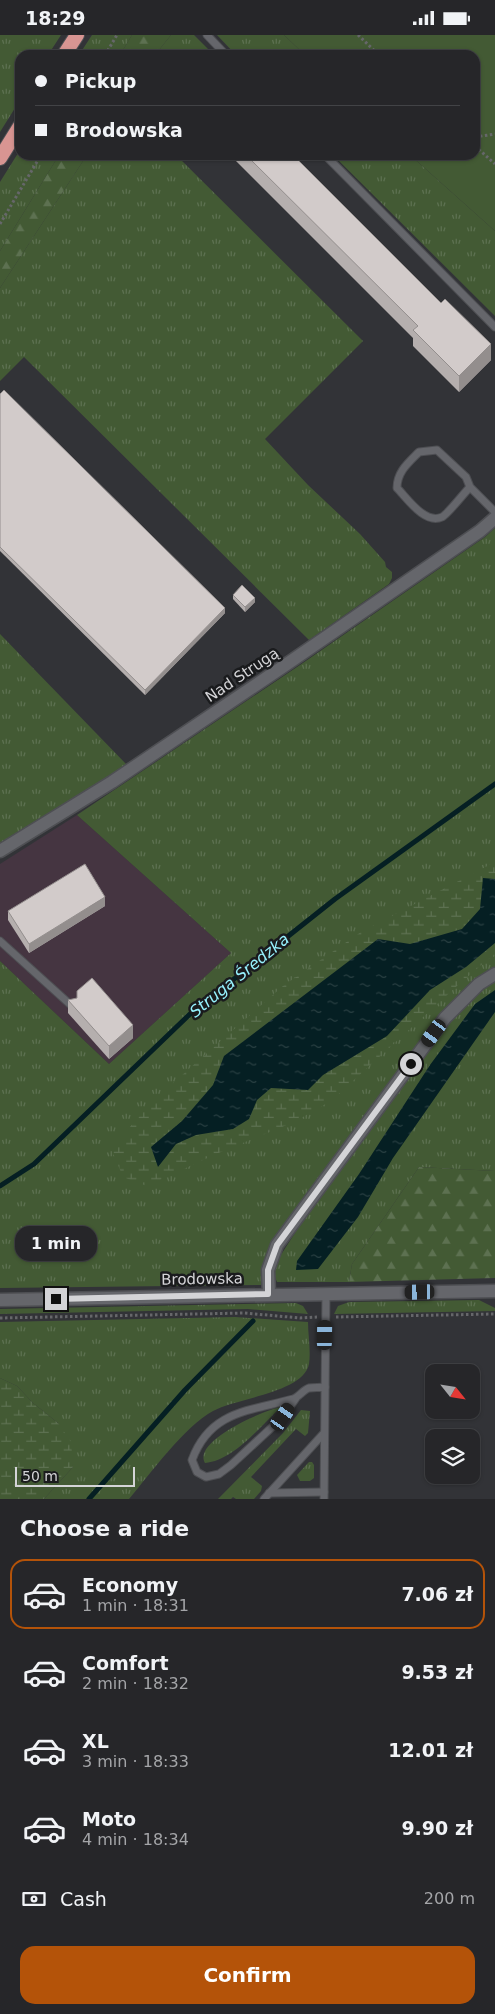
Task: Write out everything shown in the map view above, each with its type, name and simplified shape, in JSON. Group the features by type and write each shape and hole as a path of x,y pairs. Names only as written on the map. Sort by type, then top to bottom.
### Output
{"highway":[{"path":"67,50 77,35"},
{"path":"0,158 15,134"}],"street":[{"name":"Nad Strugą","path":"0,851 112,782 252,689 480,531 495,518"},
{"path":"266,1294 268,1270 277,1245 445,1018 479,984 495,974"},
{"name":"Brodowska","path":"0,1300 495,1291"}],"lane":[{"path":"207,35 221,50"},
{"path":"330,160 495,327"},
{"path":"470,487 442,517 432,518 419,511 397,488 397,479 402,470 419,451 437,450 466,477 470,487 495,512"},
{"path":"0,941 73,1007"},
{"path":"267,1496 324,1495 326,1293"},
{"path":"296,1398 241,1411 216,1424 198,1443 192,1460 198,1472 206,1477 219,1474 283,1417 296,1398 308,1388 325,1387"},
{"path":"267,1496 324,1433"}],"path":[{"path":"107,50 117,35"},
{"path":"358,35 374,50"},
{"path":"480,136 495,134"},
{"path":"480,150 495,164"},
{"path":"0,224 38,160"},
{"path":"0,1318 255,1313 300,1318 495,1314"}],"shaded area":[{"path":"77,815 231,953 109,1064 0,961 0,864"}],"green space":[{"path":"0,35 61,35 51,50 15,50 15,108 0,132"},
{"path":"92,35 132,35 123,50 82,50"},
{"path":"132,35 171,35 159,50 123,50"},
{"path":"171,35 194,35 209,50 159,50"},
{"path":"217,35 284,35 300,50 231,50"},
{"path":"284,35 495,35 495,231 416,160 480,160 480,50 300,50"},
{"path":"15,158 15,160 56,160 0,251 0,182"},
{"path":"56,160 84,160 0,288 0,251"},
{"path":"84,160 181,160 363,341 265,439 308,485 360,534 385,562 386,567 392,572 389,584 309,640 24,357 0,381 0,288"},
{"path":"338,160 416,160 495,231 495,316"},
{"path":"495,528 495,968 476,980 272,1243 262,1266 261,1285 0,1288 0,961 109,1064 231,953 77,815 300,665 485,537"},
{"path":"0,634 127,765 0,843"},
{"path":"495,862 495,879 483,878 480,909 462,929 410,944 378,940 224,1056 213,1085 182,1121 151,1147 158,1167 176,1144 196,1135 233,1129 249,1119 257,1100 272,1088 308,1090 323,1075 387,1036 430,990 466,967 495,943 495,956 487,960 457,986 331,1101 294,1122 216,1154 147,1186 123,1177 113,1153 129,1128 155,1099 283,986 361,932"},
{"path":"495,978 495,1171 419,1167 352,1264 349,1282 277,1282 274,1275 277,1261 309,1211 422,1060 448,1021 469,999"},
{"path":"419,1167 495,1171 495,1278 349,1282 352,1264"},
{"path":"479,1300 495,1308 495,1311 334,1314 338,1306 349,1302"},
{"path":"296,1303 303,1306 308,1314 248,1309 0,1314 0,1309"},
{"path":"235,1317 308,1322 310,1359 304,1374 295,1382 282,1388 223,1406 202,1418 168,1451 129,1499 44,1499 73,1467 58,1423 33,1403 17,1386 0,1378 0,1322"},
{"path":"0,1378 17,1386 33,1403 58,1423 71,1442 73,1467 44,1499 0,1499"},
{"path":"281,1407 256,1433 236,1449 215,1461 205,1463 204,1454 209,1445 219,1436 246,1420"},
{"path":"301,1410 310,1411 308,1433 305,1436 296,1429 251,1477 262,1486 261,1491 254,1499 236,1499 233,1497 231,1499 218,1499 283,1433"},
{"path":"309,1462 312,1462 314,1465 314,1478 310,1481 300,1481 297,1475"}],"water":[{"path":"483,878 495,879 495,943 466,967 430,990 387,1036 323,1075 308,1090 271,1088 257,1100 249,1119 233,1129 196,1135 176,1144 158,1167 151,1147 182,1121 213,1085 224,1056 378,939 410,944 462,929 480,909"},
{"path":"495,990 495,1012 393,1158 358,1217 318,1269 296,1270 297,1261 359,1174 430,1065 475,1004"}],"building":[{"path":"251,160 298,160 441,303 445,299 491,344 459,376 413,330 418,326"},
{"path":"4,390 225,608 145,690 0,547 0,394"},
{"path":"242,585 255,598 245,607 233,595"},
{"path":"85,864 105,897 29,944 8,911"},
{"path":"92,978 133,1025 109,1046 68,1000 77,998 77,991"}],"waterway":[{"name":"Struga Średzka","path":"0,1186 34,1164 190,1014 335,899 495,784"},
{"path":"89,1499 185,1390 253,1321"}],"route":[{"path":"56,1299 268,1294 268,1270 277,1245 411,1064"}]}
